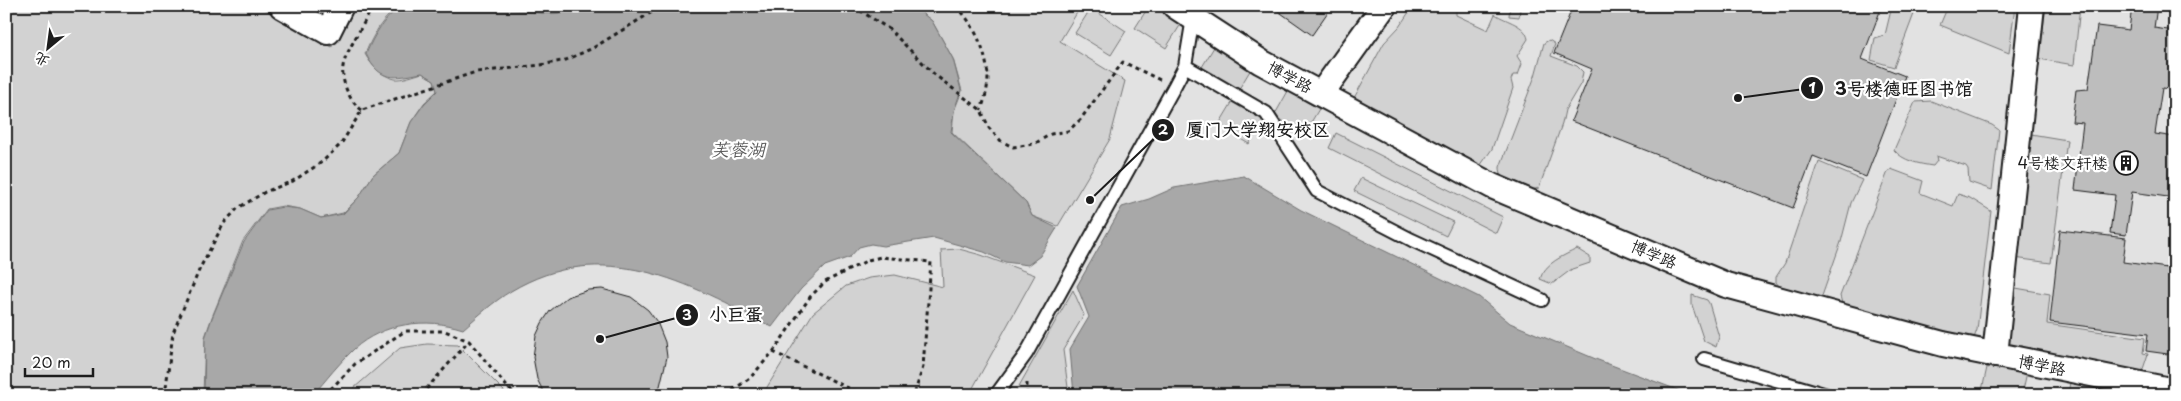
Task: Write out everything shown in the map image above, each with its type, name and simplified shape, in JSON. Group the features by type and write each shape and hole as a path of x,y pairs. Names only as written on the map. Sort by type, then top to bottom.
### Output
{"street":[{"path":"282,6 328,32 341,6"},
{"path":"1321,94 1384,6"},
{"path":"1995,355 2032,6"},
{"name":"博学路","path":"1184,12 1261,62 1492,186 1726,285 1942,344 2175,391"}],"lane":[{"path":"996,395 1026,354 1174,88 1184,66 1184,12"},
{"path":"1184,66 1266,113 1317,191 1412,240 1542,300"},
{"path":"1704,359 1827,395"}],"path":[{"path":"362,110 354,105 346,91 344,64 373,6"},
{"path":"165,395 172,333 200,268 224,223 238,208 265,192 293,181 322,162 341,144 362,110 476,72 541,65 566,60 594,48 652,12 674,6"},
{"path":"853,6 889,29 935,75 981,110 990,128 1001,141 1013,147 1034,144 1051,134 1068,131 1080,120 1123,62 1174,88"},
{"path":"956,6 971,25 980,42 988,76 986,94 981,110"},
{"path":"726,395 750,378 773,352 810,297 824,282 862,263 881,257 930,262 923,366 914,395"},
{"path":"325,395 355,364 405,331 445,331 469,341 510,389 518,395"},
{"path":"421,395 469,341"},
{"path":"773,352 863,395"},
{"path":"502,395 510,389"}],"shaded area":[{"path":"6,6 2175,6 2175,395 6,395"},
{"path":"6,6 259,6 332,47 333,39 351,6 401,6 389,15 379,27 365,54 373,66 390,78 398,79 422,73 434,80 437,91 424,103 411,122 399,153 373,175 359,197 343,213 321,218 300,209 283,206 267,209 243,241 205,337 203,395 6,395"},
{"path":"495,6 576,6 559,12 537,13"},
{"path":"913,6 1081,6 1060,41 1125,81 1110,139 1058,226 1032,216 1026,203 952,132 954,111 962,91 953,59 932,21"},
{"path":"1149,6 1153,6 1181,24 1166,48 1135,28"},
{"path":"1413,6 1456,6 1456,15 1488,30 1495,14 1519,27 1526,34 1528,39 1517,56 1522,64 1518,75 1513,75 1511,80 1513,88 1492,149 1480,166 1368,109 1354,98 1384,43 1399,27"},
{"path":"1510,6 1538,6 1537,11 1525,7 1520,9 1519,17 1509,16"},
{"path":"1892,6 1917,6 1894,67 1871,60 1875,38 1885,35"},
{"path":"1948,6 2015,6 2009,53 1940,25"},
{"path":"2046,6 2080,6 2074,65 2039,59"},
{"path":"1091,8 1126,31 1111,55 1075,33"},
{"path":"1549,40 1555,44 1551,56 1577,66 1583,72 1581,83 1565,110 1562,124 1539,188 1527,191 1506,180 1500,167 1535,76 1544,43"},
{"path":"1214,47 1251,69 1236,94 1199,72"},
{"path":"1288,91 1319,109 1304,134 1274,116"},
{"path":"1233,101 1264,119 1249,144 1218,126"},
{"path":"1931,101 1992,125 1999,130 1992,190 1969,182 1966,166 1936,156 1937,161 1933,166 1922,164 1907,159 1894,150 1915,102"},
{"path":"1336,133 1503,217 1496,233 1329,148"},
{"path":"2031,134 2067,140 2051,263 2014,258"},
{"path":"1819,162 1862,180 1851,203 1841,242 1822,296 1814,299 1782,291 1776,282 1776,277 1785,263"},
{"path":"1891,169 1923,181 1920,193 1953,206 1958,194 1970,198 1991,211 1977,330 1974,338 1967,340 1843,307 1840,296 1887,174"},
{"path":"1361,178 1453,222 1446,236 1354,191"},
{"path":"959,249 1035,275 969,395 759,395 764,392 813,313 846,286 869,278 895,275 943,287 941,250"},
{"path":"1577,249 1590,257 1590,263 1572,269 1552,284 1540,279 1542,273 1550,264"},
{"path":"2010,287 2050,294 2047,324 2145,338 2143,353 2148,354 2141,375 2001,344"},
{"path":"1073,290 1084,315 1063,350 1069,395 1014,395"},
{"path":"1692,295 1707,300 1709,303 1719,337 1716,347 1704,341 1692,305"},
{"path":"427,344 458,345 504,391 498,395 346,395 400,348"},
{"path":"1988,363 2027,372 2022,395 2004,395 1982,390"},
{"path":"2070,382 2110,389 2109,395 2068,395"}],"water":[{"name":"芙蓉湖","path":"402,6 491,6 559,13 569,11 577,6 913,6 932,21 953,59 961,90 954,111 951,132 1026,203 1032,216 1057,228 1040,256 1028,265 1005,262 984,252 934,238 883,246 871,244 859,247 850,257 825,266 801,289 772,327 677,281 612,266 579,267 545,275 511,291 492,304 463,329 449,325 420,323 391,328 378,333 354,349 313,395 204,395 205,338 244,242 267,210 283,207 300,209 321,218 343,214 359,197 373,175 399,153 411,122 424,104 437,91 434,80 422,73 396,77 383,74 371,63 366,54 380,27 390,15"},
{"path":"1244,176 1301,210 1479,297 1510,323 1598,360 1691,395 1074,395 1070,349 1089,317 1077,286 1122,207 1149,199 1174,188"}],"building":[{"path":"1271,6 1332,6 1312,35"},
{"path":"1573,6 1882,6 1862,59 1905,76 1866,177 1813,156 1793,208 1571,121 1592,69 1554,53"},
{"path":"2132,6 2157,6 2154,28 2175,31 2175,90 2162,88 2155,134 2175,137 2175,198 2132,192 2126,235 2110,233 2115,195 2075,190 2083,123 2072,122 2076,90 2088,89 2097,26 2129,30"},
{"path":"2060,230 2126,238 2123,262 2175,269 2175,355 2146,351 2148,334 2050,322"},
{"path":"602,289 631,297 648,310 657,322 665,342 667,357 660,386 655,395 545,395 537,379 533,357 536,336 542,323 550,311 567,297 588,290"}],"place":[{"name":"3号楼德旺图书馆","path":"1738,98"},
{"name":"4号楼文轩楼","path":"2126,163"},
{"name":"厦门大学翔安校区","path":"1090,200"},
{"name":"小巨蛋","path":"600,339"}]}
